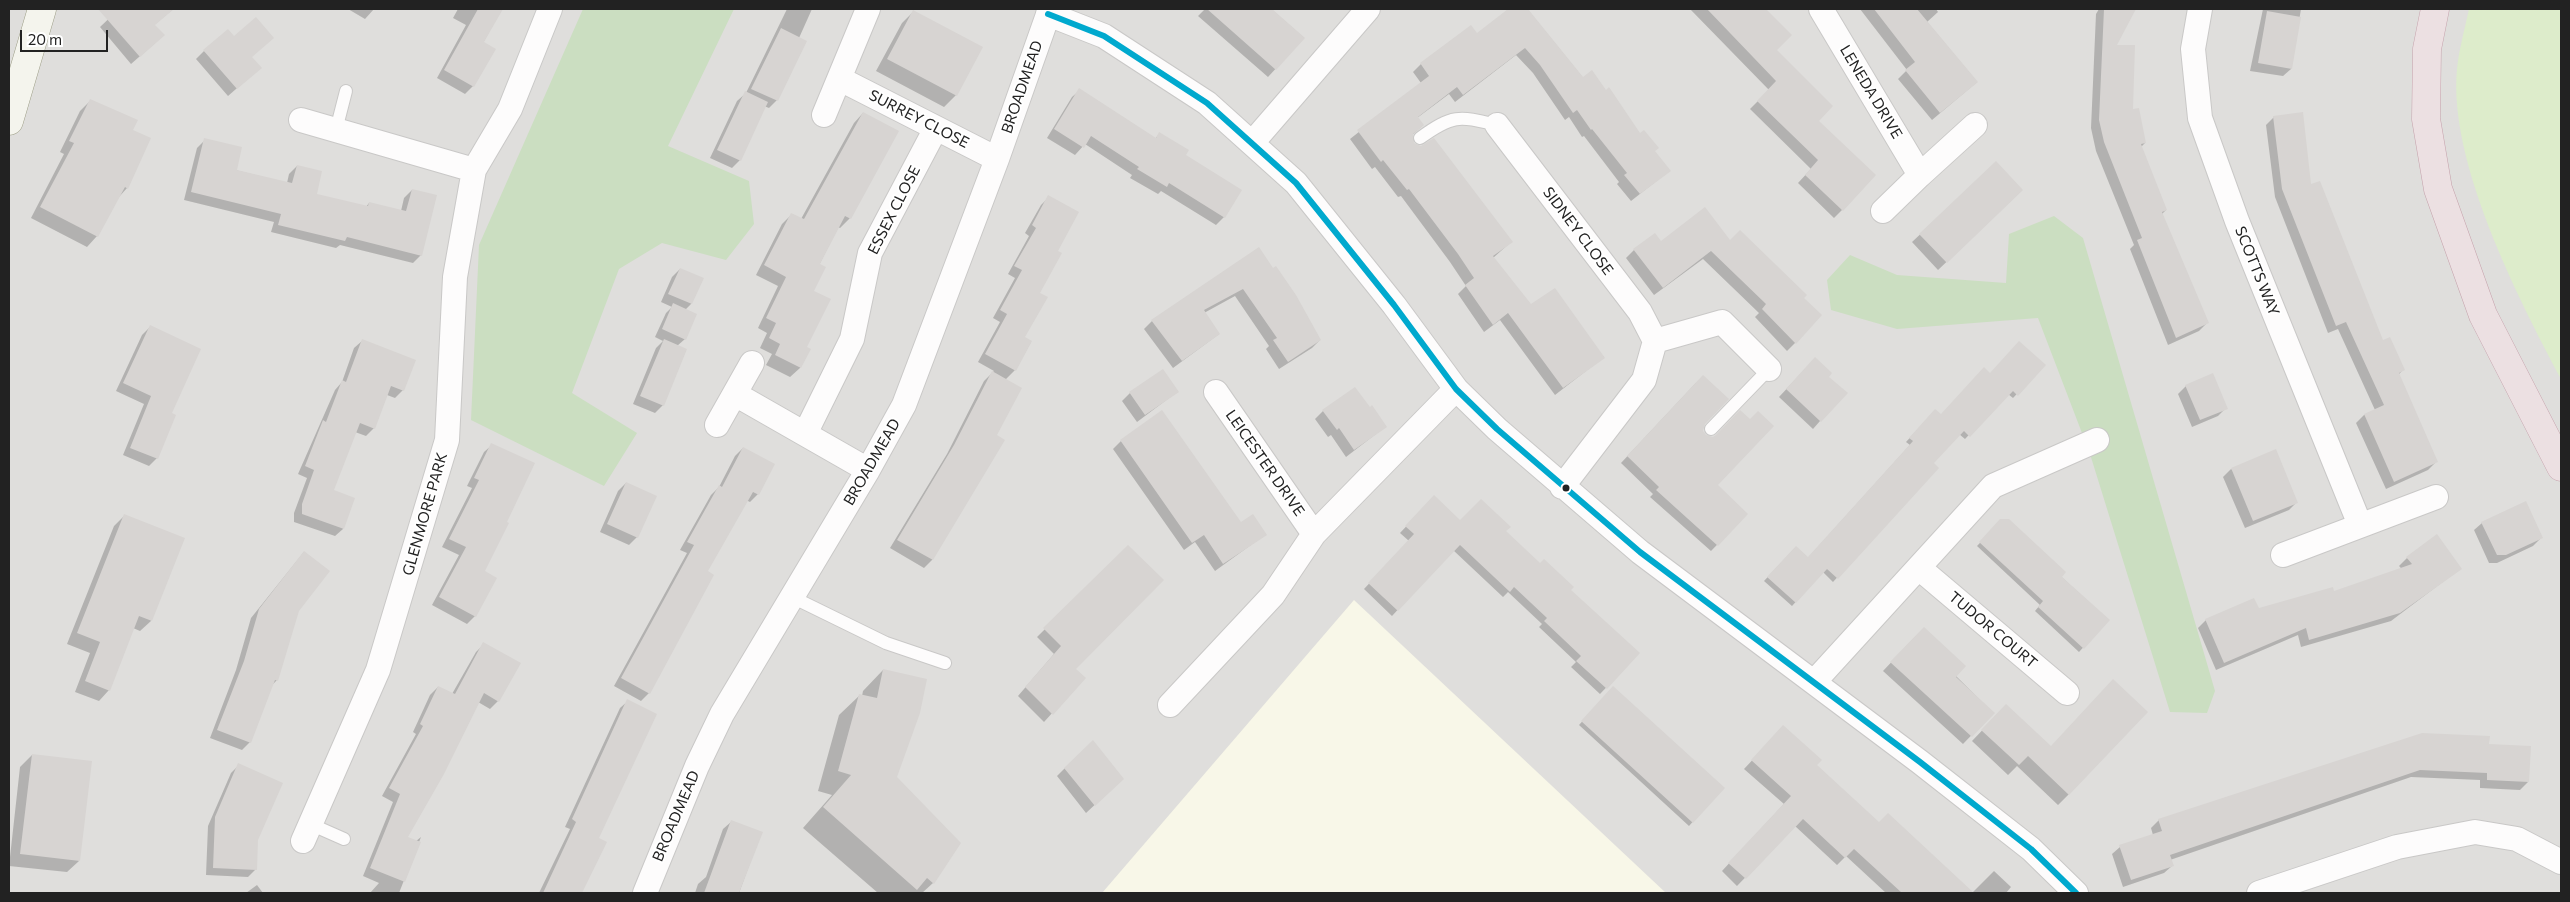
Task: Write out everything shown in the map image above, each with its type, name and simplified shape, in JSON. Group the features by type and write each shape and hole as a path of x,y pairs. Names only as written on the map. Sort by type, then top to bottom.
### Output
{"highway":[{"path":"2435,9 2428,49 2426,119 2438,189 2483,315 2561,467"}],"street":[{"path":"9,121 42,9"},
{"name":"GLENMORE PARK","path":"306,833 378,670 447,440 456,277 474,170 510,109 550,9"},
{"path":"824,116 868,9"},
{"path":"1252,143 1368,9"},
{"name":"LENEDA DRIVE","path":"1821,9 1920,175"},
{"name":"SCOTTS WAY","path":"2200,9 2192,49 2200,118 2237,221 2360,525"},
{"path":"1049,12 1104,36 1207,103 1296,183 1394,305 1456,389 1562,487 1640,552 1814,682 2031,849 2076,893"},
{"name":"BROADMEAD","path":"645,893 697,766 722,714 868,470 904,405 997,159 1049,12"},
{"name":"SURREY CLOSE","path":"840,79 997,159"},
{"path":"301,120 474,170"},
{"name":"SIDNEY CLOSE","path":"1497,125 1640,312 1654,341"},
{"path":"1883,211 1975,125"},
{"name":"ESSEX CLOSE","path":"806,432 852,339 870,253 936,128"},
{"path":"1562,487 1644,380 1654,341 1722,322 1769,369"},
{"path":"718,425 752,363"},
{"path":"1170,705 1273,595 1314,534 1456,389"},
{"name":"LEICESTER DRIVE","path":"1216,392 1314,534"},
{"path":"735,394 806,432 868,470"},
{"path":"1814,682 1993,486 2098,440"},
{"path":"2283,555 2436,497"},
{"name":"TUDOR COURT","path":"1919,568 2067,693"},
{"path":"2259,893 2397,848 2475,832 2517,839 2561,862"}],"lane":[{"path":"336,130 346,91"},
{"path":"1420,138 1442,123 1463,117 1497,125"},
{"path":"1711,429 1769,369"},
{"path":"792,597 886,643 945,664"},
{"path":"306,833 344,840"}],"shaded area":[{"path":"9,9 2561,9 2561,893 9,893"},
{"path":"1354,600 1666,893 1102,893"}],"green space":[{"path":"583,9 734,9 668,146 749,181 754,224 726,260 662,243 619,269 572,393 637,433 604,486 471,420 479,245"},
{"path":"2469,9 2561,9 2561,379 2507,270 2475,187 2463,145 2457,106 2457,69"},
{"path":"2054,216 2083,238 2215,691 2207,713 2170,712 2090,454 2038,318 1897,329 1831,310 1827,280 1850,255 1897,275 2006,283 2009,234"}],"building":[{"path":"98,9 174,9 155,25 165,35 140,57"},
{"path":"478,9 503,9 484,42 496,49 474,87 444,70"},
{"path":"1207,9 1272,9 1305,38 1276,70"},
{"path":"1508,9 1528,9 1583,77 1592,70 1606,90 1609,87 1640,133 1644,130 1659,148 1655,151 1671,171 1640,194 1624,175 1627,173 1577,110 1573,113 1540,65 1525,48 1463,95 1457,87 1418,117 1424,125 1413,134 1414,143 1421,146 1434,138 1513,242 1493,256 1531,304 1555,288 1605,358 1563,388 1508,313 1493,325 1465,285 1474,278 1458,254 1409,189 1407,190 1383,160 1381,162 1357,130 1429,76 1420,63 1471,25 1477,33"},
{"path":"1707,9 1766,9 1792,35 1777,50 1833,106 1819,121 1876,175 1843,211 1805,175 1818,160 1757,101 1776,81"},
{"path":"1874,9 1917,9 1978,82 1940,113 1905,70 1915,62"},
{"path":"2104,9 2136,9 2117,45 2135,45 2133,109 2139,108 2146,143 2141,144 2167,210 2162,212 2209,323 2176,338 2137,240 2142,238 2104,142 2099,120"},
{"path":"913,10 983,47 957,96 887,59"},
{"path":"2267,11 2301,17 2292,69 2258,63"},
{"path":"256,17 274,38 252,57 262,68 237,89 203,50 228,29 234,36"},
{"path":"781,28 807,41 778,101 751,89"},
{"path":"1079,88 1156,138 1159,132 1189,150 1186,155 1242,190 1225,218 1169,183 1167,187 1137,169 1139,167 1091,136 1084,148 1054,129"},
{"path":"745,91 768,102 741,161 717,150"},
{"path":"90,99 138,120 133,130 151,138 128,189 125,187 98,237 40,207 74,143 69,141"},
{"path":"863,112 899,131 851,219 845,216 820,264 826,267 814,291 831,299 807,347 811,349 801,368 775,355 780,344 769,338 776,323 766,318 786,277 764,265 791,213 804,219"},
{"path":"2303,112 2311,184 2320,181 2383,340 2390,337 2405,370 2399,373 2438,462 2394,482 2364,414 2384,405 2346,322 2336,326 2282,189 2273,116"},
{"path":"204,138 242,147 237,170 292,183 297,165 322,171 317,194 368,206 369,202 406,211 412,189 437,195 422,256 347,237 345,241 278,225 281,214 191,192"},
{"path":"1996,161 2023,190 1947,263 1919,234"},
{"path":"1048,195 1079,212 1058,251 1062,253 1040,293 1048,297 1025,337 1032,341 1016,371 985,354 1007,314 1000,310 1022,270 1014,266 1036,228 1032,225"},
{"path":"1705,207 1730,240 1740,230 1807,295 1804,298 1822,315 1796,344 1762,309 1766,304 1711,251 1663,288 1633,249 1655,233 1661,241"},
{"path":"1259,247 1273,268 1276,266 1296,295 1321,340 1288,362 1273,340 1277,338 1243,289 1204,310 1220,334 1182,361 1151,320"},
{"path":"680,268 704,278 692,304 668,294"},
{"path":"673,303 697,314 686,340 662,329"},
{"path":"150,325 201,349 172,413 176,415 158,459 130,448 151,396 123,383"},
{"path":"362,339 416,360 404,391 391,386 375,429 360,423 334,490 355,498 344,529 302,514 302,504 314,470 305,466 323,420 326,422 342,380 346,382"},
{"path":"664,339 687,349 664,406 640,396"},
{"path":"2019,341 2046,365 2018,396 2013,391 1970,437 1964,431 1934,463 1939,468 1838,579 1827,569 1796,603 1767,577 1796,546 1808,557 1913,441 1909,438 1935,409 1941,414 1984,367 1990,373"},
{"path":"1815,357 1832,373 1829,377 1848,393 1821,422 1786,389"},
{"path":"1163,369 1179,392 1145,415 1129,392"},
{"path":"992,371 1022,388 997,435 1005,440 933,560 897,540 954,445"},
{"path":"2213,373 2228,409 2200,420 2185,385"},
{"path":"1703,375 1729,399 1705,424 1703,431 1706,435 1713,437 1716,435 1740,410 1750,419 1758,411 1774,426 1718,485 1748,514 1718,546 1656,490 1659,487 1627,456"},
{"path":"1355,387 1370,407 1372,405 1387,427 1354,450 1339,428 1337,430 1322,410"},
{"path":"1162,410 1241,522 1253,514 1267,535 1223,564 1204,535 1192,543 1120,440"},
{"path":"491,443 535,463 507,522 509,523 485,571 497,578 476,617 439,597 466,547 449,539 479,480 474,478"},
{"path":"743,447 775,464 759,495 753,492 708,571 714,575 650,694 621,678 694,545 687,542 719,485 722,487"},
{"path":"2276,449 2298,503 2253,521 2231,468"},
{"path":"626,482 657,496 638,538 607,524"},
{"path":"1434,495 1460,520 1481,499 1511,527 1506,531 1540,563 1544,559 1574,587 1571,590 1640,653 1607,689 1576,661 1581,656 1544,621 1547,618 1514,587 1510,592 1460,545 1398,611 1368,583 1414,534 1405,526"},
{"path":"2526,501 2543,538 2506,555 2497,555 2481,522"},
{"path":"124,514 185,538 152,621 139,616 110,691 85,681 100,642 77,633"},
{"path":"2000,519 2009,519 2066,572 2062,577 2110,620 2084,649 2038,607 2043,601 1979,542"},
{"path":"2437,534 2462,569 2400,613 2309,640 2306,628 2224,663 2205,619 2254,598 2259,608 2333,587 2334,591 2412,564 2406,557"},
{"path":"1128,545 1164,580 1076,669 1086,678 1053,715 1025,687 1061,646 1043,628"},
{"path":"304,551 330,571 299,611 278,681 275,680 251,743 217,730 244,661 259,609"},
{"path":"1924,627 1966,666 1956,677 1995,713 1972,737 1890,662"},
{"path":"483,642 521,663 499,702 484,693 444,774 408,837 421,842 405,882 370,868 400,794 389,788 423,726 420,724 438,686 455,694"},
{"path":"883,669 927,679 920,713 897,777 961,843 934,884 927,878 917,890 823,807 851,775 838,771 859,694 877,698"},
{"path":"2113,679 2148,712 2069,795 2028,756 2019,765 1981,730 2006,704 2051,746"},
{"path":"1613,686 1725,788 1693,823 1581,721"},
{"path":"627,699 657,714 599,838 607,842 582,893 543,893 576,822 572,819"},
{"path":"1783,725 1822,760 1817,765 1879,822 1888,813 1974,893 1902,893 1854,849 1845,858 1803,819 1746,879 1728,863 1791,796 1751,760"},
{"path":"2422,733 2490,736 2489,744 2531,746 2529,782 2487,780 2487,773 2420,770 2170,855 2174,866 2131,880 2119,845 2162,831 2158,819"},
{"path":"1093,740 1124,779 1095,806 1064,768"},
{"path":"32,754 92,761 80,861 20,854"},
{"path":"238,763 283,783 258,840 257,870 213,868 215,817"},
{"path":"731,820 763,832 739,893 704,893"}],"transit line":[{"path":"1048,14 1104,36 1207,103 1296,183 1394,305 1456,389 1497,429 1640,552 1920,762 2031,849 2076,893"}]}
